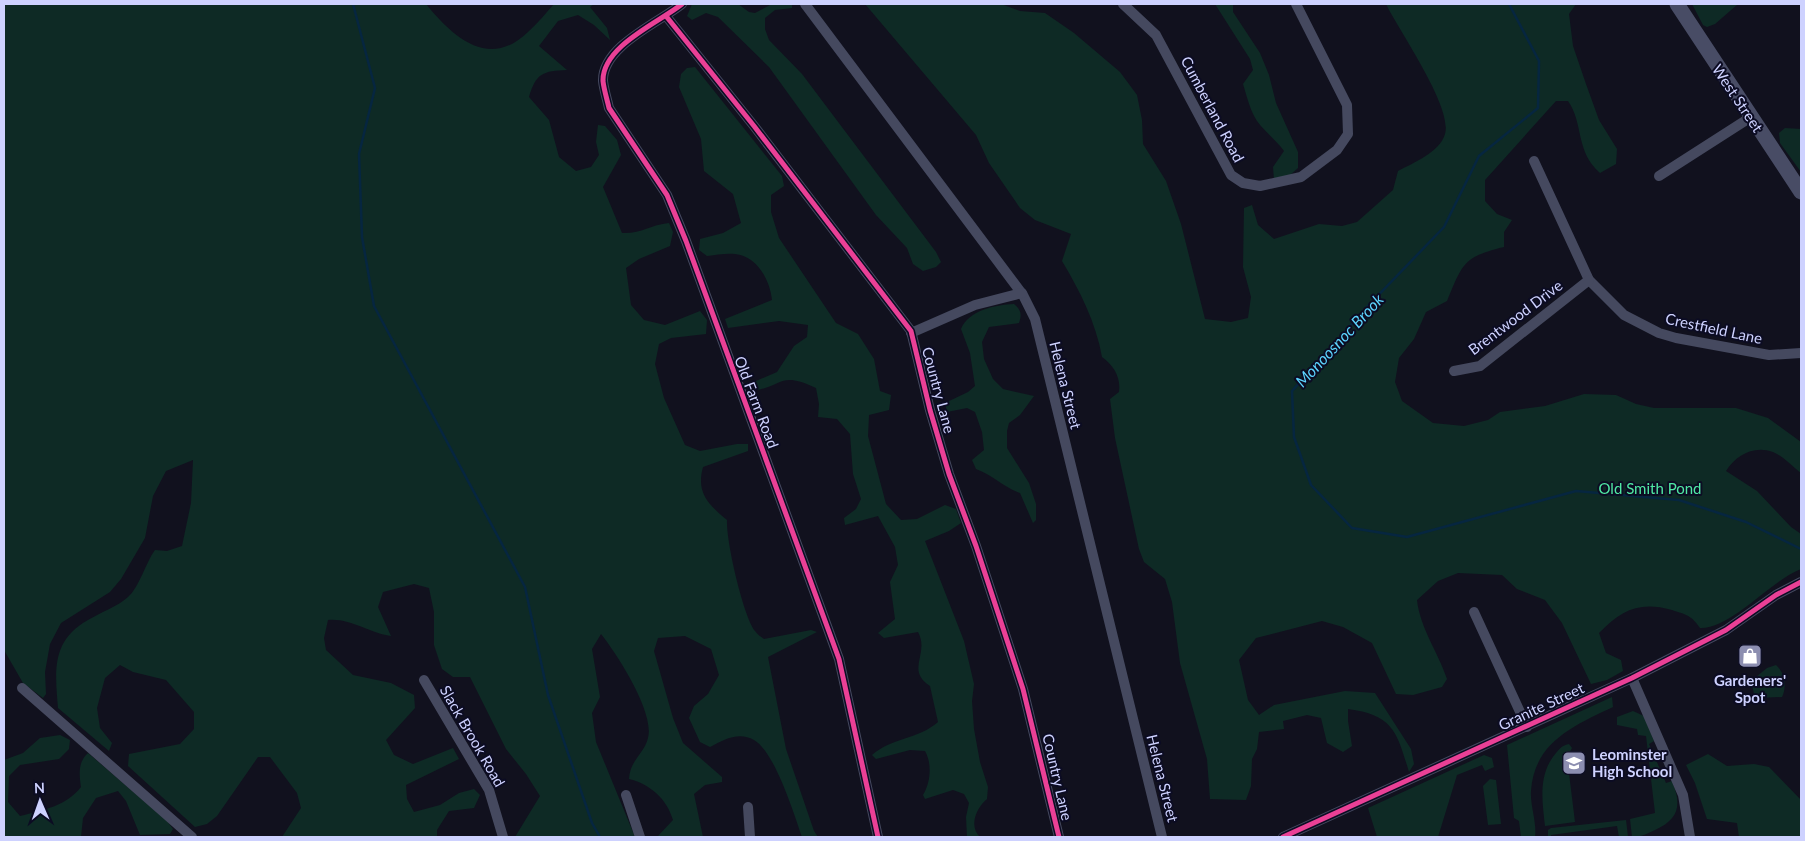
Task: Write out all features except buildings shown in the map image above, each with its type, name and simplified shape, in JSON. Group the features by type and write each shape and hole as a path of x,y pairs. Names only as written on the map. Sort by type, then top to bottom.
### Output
{"main road":[{"name":"West Street","path":"1677,4 1801,192"}],"street":[{"path":"666,16 682,4"},
{"name":"Helena Street","path":"805,4 1022,293 1035,320 1162,837"},
{"name":"Cumberland Road","path":"1123,4 1156,35 1231,175 1243,183 1260,186 1300,177 1337,150 1348,134 1347,105 1296,4"},
{"name":"Country Lane","path":"666,16 760,133 911,333 930,410 949,474 979,555 1023,689 1059,837"},
{"name":"Old Farm Road","path":"666,16 624,43 614,55 603,79 605,92 610,108 668,195 839,659 878,837"},
{"path":"1659,176 1751,117"},
{"name":"Crestfield Lane","path":"1534,161 1589,280 1624,315 1659,333 1676,338 1769,355 1801,353"},
{"name":"Brentwood Drive","path":"1454,371 1480,366 1589,280"},
{"path":"911,333 975,305 1022,293"},
{"name":"Granite Street","path":"1283,837 1632,678 1726,630 1781,591 1801,582"},
{"path":"1474,612 1527,727"},
{"path":"1632,678 1684,795 1690,837"},
{"name":"Slack Brook Road","path":"424,680 489,790 503,837"},
{"path":"22,688 192,837"},
{"path":"626,796 640,837"},
{"path":"748,807 750,837"}],"green space":[{"path":"4,4 426,4 448,28 460,37 472,45 486,49 499,48 514,43 531,29 554,4 594,4 590,7 607,28 610,40 594,25 578,15 558,21 539,46 567,70 552,71 542,75 535,83 529,97 549,120 559,157 576,171 591,167 599,155 596,142 598,125 605,126 617,140 621,155 603,187 622,233 635,232 669,223 673,232 670,246 639,259 626,268 631,305 644,320 665,325 700,311 707,320 706,334 671,338 659,344 655,364 664,398 685,445 700,451 737,444 748,444 748,451 703,467 701,484 709,503 727,520 729,544 736,577 745,610 755,631 764,639 811,630 817,632 768,657 786,749 814,831 818,837 802,837 783,784 769,757 754,740 748,737 737,736 710,747 700,742 689,718 694,706 708,694 719,675 711,649 685,636 658,638 654,651 673,718 683,743 722,777 722,782 705,785 694,794 703,837 657,837 673,820 667,805 651,789 629,779 634,762 648,738 649,727 646,714 625,669 601,634 592,649 600,697 592,713 596,742 635,837 515,837 540,796 526,774 506,749 470,677 453,677 442,669 434,645 434,612 429,588 414,584 383,592 378,607 391,636 352,623 328,620 324,638 326,650 353,675 391,683 414,695 415,708 386,740 394,755 413,764 453,748 459,759 406,785 407,799 414,812 440,805 459,793 474,789 480,795 474,808 449,811 437,830 437,837 282,837 301,808 297,793 270,757 258,757 217,816 207,824 195,827 128,766 129,754 180,744 194,729 194,712 166,680 133,672 120,665 105,678 97,708 100,728 112,743 109,751 58,708 56,682 58,658 61,647 67,637 88,620 119,604 128,597 136,588 155,550 167,551 182,546 191,503 193,460 166,471 153,496 145,538 121,579 110,592 61,623 50,644 45,672 46,694 43,698 23,683 4,650"},
{"path":"692,4 738,4 749,12 755,13 772,4 792,4 792,8 775,10 765,18 765,29 769,40 802,74 936,252 941,262 936,267 923,271 913,264 907,248 876,215 769,67 718,17 706,13 692,20 687,16"},
{"name":"Old Smith Pond","path":"865,4 1001,4 1020,11 1045,13 1074,33 1120,72 1137,95 1142,120 1143,144 1166,181 1181,224 1205,319 1231,322 1248,318 1251,297 1243,267 1244,208 1252,205 1258,225 1274,239 1319,224 1342,226 1357,222 1393,190 1398,171 1432,152 1445,134 1445,122 1441,106 1433,88 1386,4 1576,4 1569,14 1573,46 1599,120 1617,149 1616,164 1600,173 1592,165 1583,147 1576,119 1568,101 1556,101 1485,180 1485,201 1497,214 1512,220 1504,232 1504,247 1472,258 1461,270 1447,301 1426,312 1414,339 1399,358 1395,382 1402,401 1433,423 1464,426 1488,420 1500,412 1545,406 1584,394 1616,395 1636,404 1654,408 1736,408 1768,418 1801,442 1801,473 1777,454 1766,450 1752,451 1740,456 1726,471 1757,491 1791,527 1801,534 1801,569 1776,583 1737,613 1712,626 1700,628 1688,616 1660,607 1640,607 1624,613 1615,618 1599,633 1606,653 1621,660 1623,671 1607,680 1591,684 1562,623 1545,600 1517,589 1502,575 1458,573 1438,581 1417,600 1425,630 1447,679 1442,687 1413,695 1396,694 1372,643 1343,627 1322,621 1256,638 1239,660 1248,700 1259,715 1274,705 1345,691 1375,693 1411,749 1414,764 1409,772 1397,737 1384,721 1375,716 1348,709 1352,746 1343,752 1327,743 1321,718 1307,715 1283,721 1284,729 1259,732 1257,749 1252,759 1251,786 1246,800 1210,799 1207,759 1180,663 1172,602 1165,579 1144,562 1139,549 1115,438 1110,399 1119,392 1118,377 1110,364 1102,357 1096,332 1086,308 1062,261 1071,234 1035,220 1020,208 989,163 976,135"},
{"path":"1215,4 1233,4 1233,12 1260,53 1269,75 1276,103 1298,152 1298,168 1289,176 1274,180 1273,167 1284,151 1260,125 1252,112 1243,84 1253,70 1250,59"},
{"path":"1692,4 1738,4 1715,24 1707,27 1703,25"},
{"path":"695,67 782,176 784,186 771,195 771,212 779,238 836,323 858,334 874,359 880,391 891,395 889,410 869,415 868,436 886,504 901,520 917,519 945,505 956,509 961,523 949,531 925,541 964,641 974,684 972,701 974,729 980,762 988,787 987,799 977,812 974,822 976,833 980,837 967,837 966,817 969,803 964,794 953,790 925,799 923,795 930,773 929,761 925,751 910,750 876,759 872,755 888,745 930,728 938,722 930,686 919,674 921,640 918,632 884,638 878,633 895,619 890,582 898,565 895,547 878,516 845,525 844,518 856,509 861,499 853,474 850,434 837,419 818,417 819,404 816,388 804,383 788,380 752,391 756,381 777,372 794,346 807,337 808,325 779,321 728,328 725,319 772,300 771,292 761,270 750,259 735,254 707,256 699,250 700,239 723,233 741,223 733,194 704,171 701,139 679,87 681,74 687,68"},
{"path":"1785,128 1801,129 1801,172 1780,143 1779,133"},
{"path":"1014,304 1020,312 1019,323 989,327 982,342 984,359 993,379 1003,389 1034,396 1020,415 1009,423 1007,431 1007,448 1029,483 1036,504 1036,520 1033,523 1020,493 976,469 972,460 984,450 982,432 975,412 967,408 947,412 945,403 968,392 975,386 970,353 961,329 965,323 970,317 983,310"},
{"path":"1776,665 1784,680 1782,697 1755,698 1751,681 1767,668"},
{"path":"1612,697 1613,707 1559,737 1540,760 1534,774 1531,791 1535,837 1521,837 1519,821 1514,818 1507,745"},
{"path":"1633,711 1644,716 1654,741 1649,744 1666,783 1672,781 1677,804 1674,816 1663,826 1644,835 1632,837 1630,819 1655,813 1646,736 1638,735 1637,729 1617,725 1617,717"},
{"path":"60,735 70,740 69,749 59,759 20,765 9,776 8,802 20,816 38,812 69,799 81,787 81,764 88,753 167,821 173,829 170,834 140,835 126,801 118,791 96,798 83,818 81,837 4,837 4,760 23,753 40,738"},
{"path":"1569,744 1572,748 1567,757 1575,822 1545,826 1543,788 1546,770 1550,761 1559,750"},
{"path":"1708,754 1727,766 1754,764 1769,767 1801,800 1801,837 1739,837 1737,823 1707,819 1695,783 1686,765"},
{"path":"1484,755 1492,758 1494,767 1485,771 1482,765 1457,775 1438,837 1377,837 1368,808"},
{"path":"1490,779 1496,780 1501,824 1488,825 1483,786"},
{"path":"1626,820 1628,837 1619,837 1617,826 1551,835 1551,837 1548,837 1548,830 1551,828"}],"waterway":[{"path":"353,4 375,88 359,154 362,237 374,306 525,587 548,695 592,823 600,837"},
{"name":"Monoosnoc Brook","path":"1509,4 1539,61 1538,108 1479,156 1444,227 1365,309 1292,391 1294,437 1311,485 1352,528 1407,537 1576,491 1679,500 1746,522 1801,549"}],"cycle path":[{"path":"682,4 634,36 612,57 605,68 603,81 605,91 609,108 667,195 686,241 839,659 878,837"},
{"path":"666,16 754,126 911,331 930,410 949,474 976,546 1023,689 1059,837"},
{"path":"1283,837 1632,678 1726,630 1776,595 1801,582"}],"place":[{"name":"Gardeners' Spot","path":"1750,656"},
{"name":"Leominster High School","path":"1574,763"}]}
